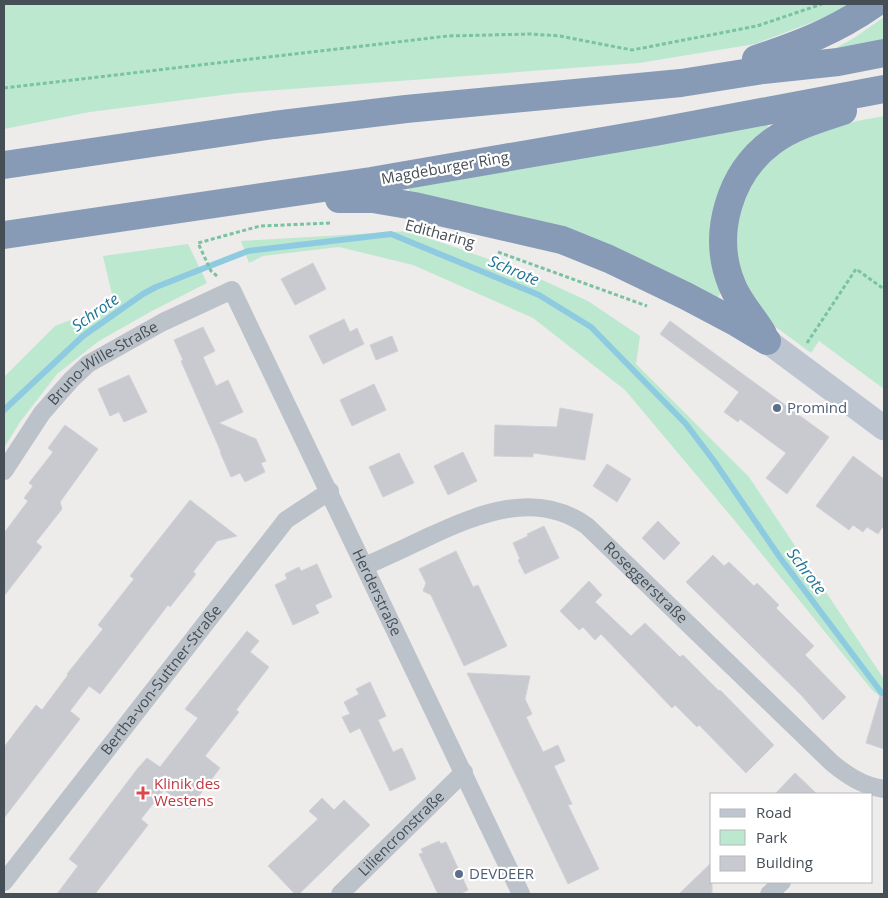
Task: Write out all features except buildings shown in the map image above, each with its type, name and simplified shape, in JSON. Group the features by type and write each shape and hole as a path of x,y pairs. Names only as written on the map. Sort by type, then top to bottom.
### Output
{"highway":[{"path":"681,83 807,42 838,28 874,4"},
{"path":"4,166 274,125 406,109 681,83 763,70 838,62 884,53"},
{"name":"Magdeburger Ring","path":"4,235 371,181 606,141 884,90"},
{"path":"767,342 754,318 738,297 728,272 724,250 725,225 726,214 734,189 757,155 784,134 809,122 884,98"},
{"path":"218,204 373,199 456,215 562,240 615,262 686,296 737,323 767,342"}],"street":[{"name":"Bruno-Wille-Straße","path":"4,472 42,413 88,364 163,322 232,290"},
{"name":"Herderstraße","path":"232,290 464,772 520,894"},
{"path":"767,342 884,428"},
{"name":"Bertha-von-Suttner-Straße","path":"4,882 286,520 330,491"},
{"name":"Roseggerstraße","path":"365,566 466,519 491,511 531,507 553,510 576,518 587,526 832,763 852,778 876,790"},
{"name":"Liliencronstraße","path":"340,894 464,772"},
{"path":"769,894 781,883"}],"path":[{"path":"4,88 448,36 531,34 560,36 632,50 757,26 822,4"},
{"path":"211,271 198,243 260,226 334,222"},
{"path":"497,252 654,308"},
{"path":"794,362 856,269 884,289"}],"green space":[{"path":"4,4 852,4 845,10 755,44 639,63 238,93 90,112 4,129"},
{"path":"884,17 884,44 832,50 854,38"},
{"path":"884,116 884,389 819,341 811,353 773,325 748,293 738,263 735,230 745,191 771,157 812,134 857,121"},
{"path":"767,125 769,128 757,140 723,289 717,299 540,222 498,211 409,194 409,187"},
{"path":"409,231 525,272 588,301 640,336 636,364 749,477 884,679 884,700 872,690 735,521 625,390 533,318 413,265 339,247 263,256 249,263 241,241"},
{"path":"188,244 207,283 99,341 57,374 20,422 4,448 4,377 55,326 114,303 103,256"}],"waterway":[{"name":"Schrote","path":"4,410 83,336 156,287 248,251 391,234 539,295 591,327 686,424 714,461 781,559 884,696"}],"place":[{"name":"Promind","path":"777,408"},
{"name":"Klinik des Westens","path":"143,793"},
{"name":"DEVDEER","path":"459,874"}]}
